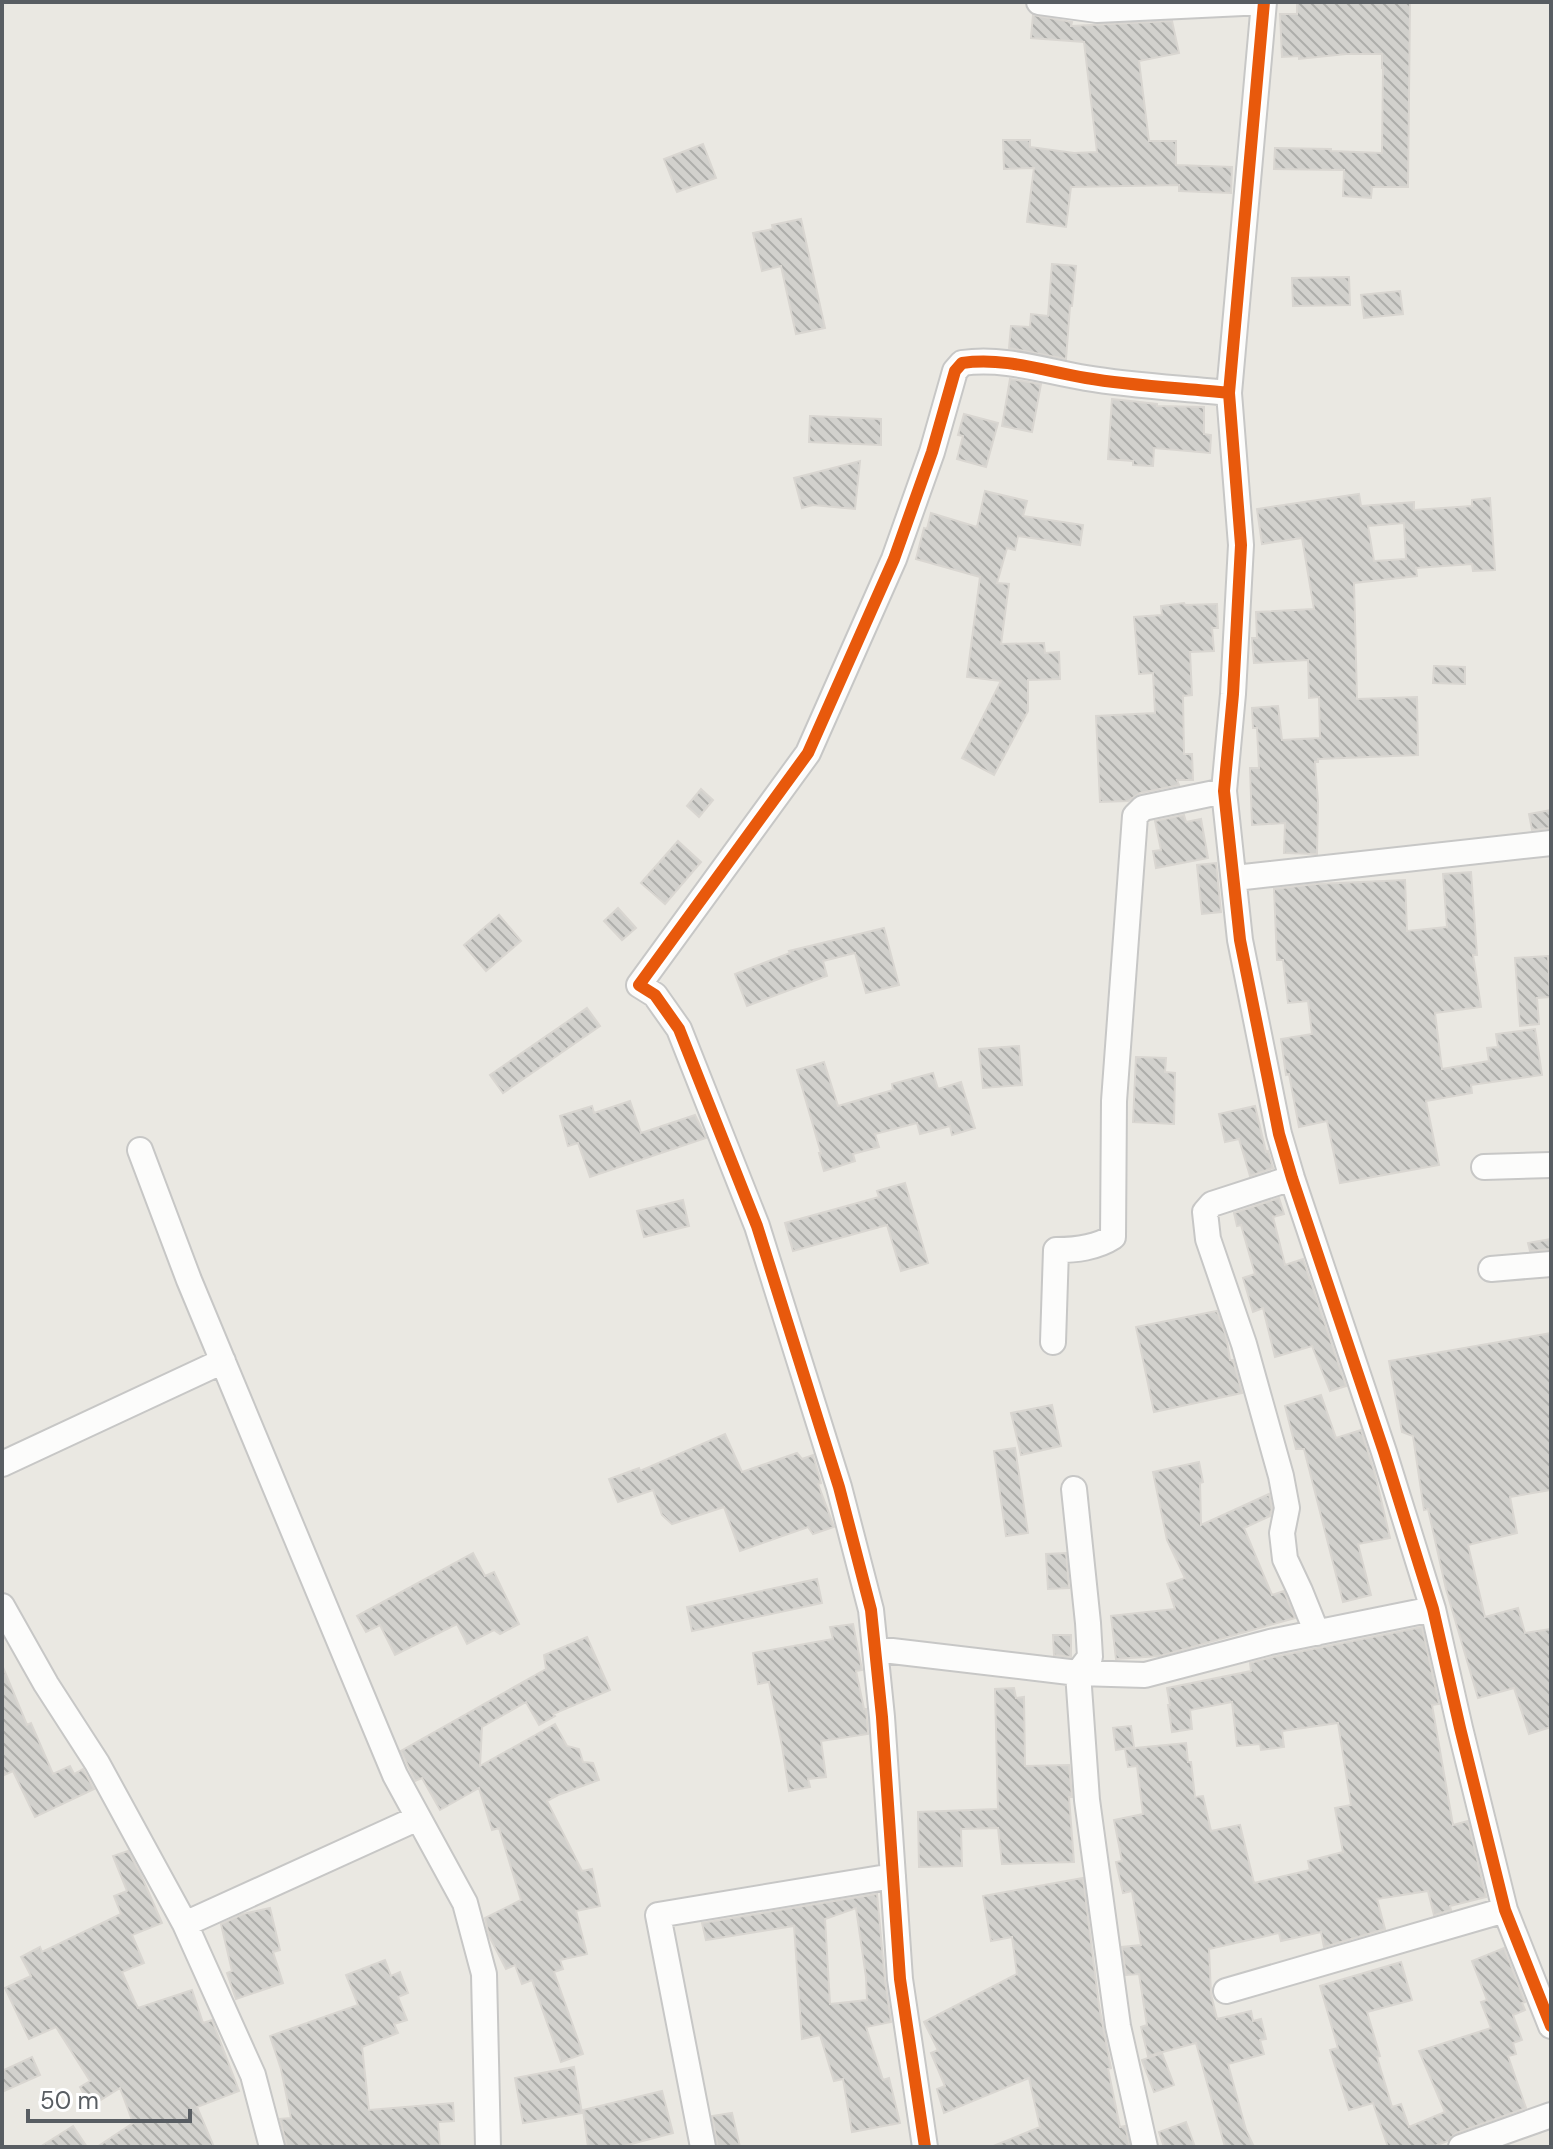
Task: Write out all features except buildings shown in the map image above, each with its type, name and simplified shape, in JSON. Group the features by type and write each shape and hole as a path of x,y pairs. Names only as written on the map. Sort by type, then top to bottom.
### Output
{"street":[{"path":"1039,2 1097,10 1264,2 1229,393 1241,545 1224,791 1240,940 1279,1134 1433,1609 1505,1910 1551,2026"},
{"path":"925,2147 900,1979 871,1610 839,1487 757,1226 679,1029 655,995 639,985 808,753 894,559 932,452 955,371 962,363 982,360 1024,364 1087,378 1229,393"},
{"path":"1053,1342 1056,1250 1102,1244 1113,1237 1114,1101 1135,816 1143,808 1224,791"},
{"path":"1235,878 1551,843"},
{"path":"140,1150 189,1280 395,1775 465,1903 484,1974 488,2147"},
{"path":"1484,1167 1551,1165"},
{"path":"1292,1178 1212,1204 1205,1212 1208,1239 1244,1344 1281,1476 1287,1508 1282,1533 1285,1559 1317,1633"},
{"path":"1491,1269 1551,1264"},
{"path":"2,1464 223,1361"},
{"path":"1074,1489 1090,1657 1078,1673 1087,1800 1118,2026 1145,2147"},
{"path":"2,1606 46,1684 97,1763 185,1924 253,2075 272,2147"},
{"path":"875,1649 1078,1673 1145,1675 1270,1642 1433,1609"},
{"path":"185,1924 418,1818"},
{"path":"703,2147 658,1915 893,1876"},
{"path":"1226,1991 1505,1910"},
{"path":"1461,2147 1551,2115"}],"cycle path":[{"path":"1264,2 1229,393 1241,545 1224,791 1240,940 1279,1134 1433,1609 1505,1910 1551,2026"},
{"path":"925,2147 900,1979 882,1717 871,1610 839,1487 757,1226 679,1029 655,995 639,985 808,753 894,559 932,452 955,371 962,363 1009,363 1104,381 1229,393"}]}
